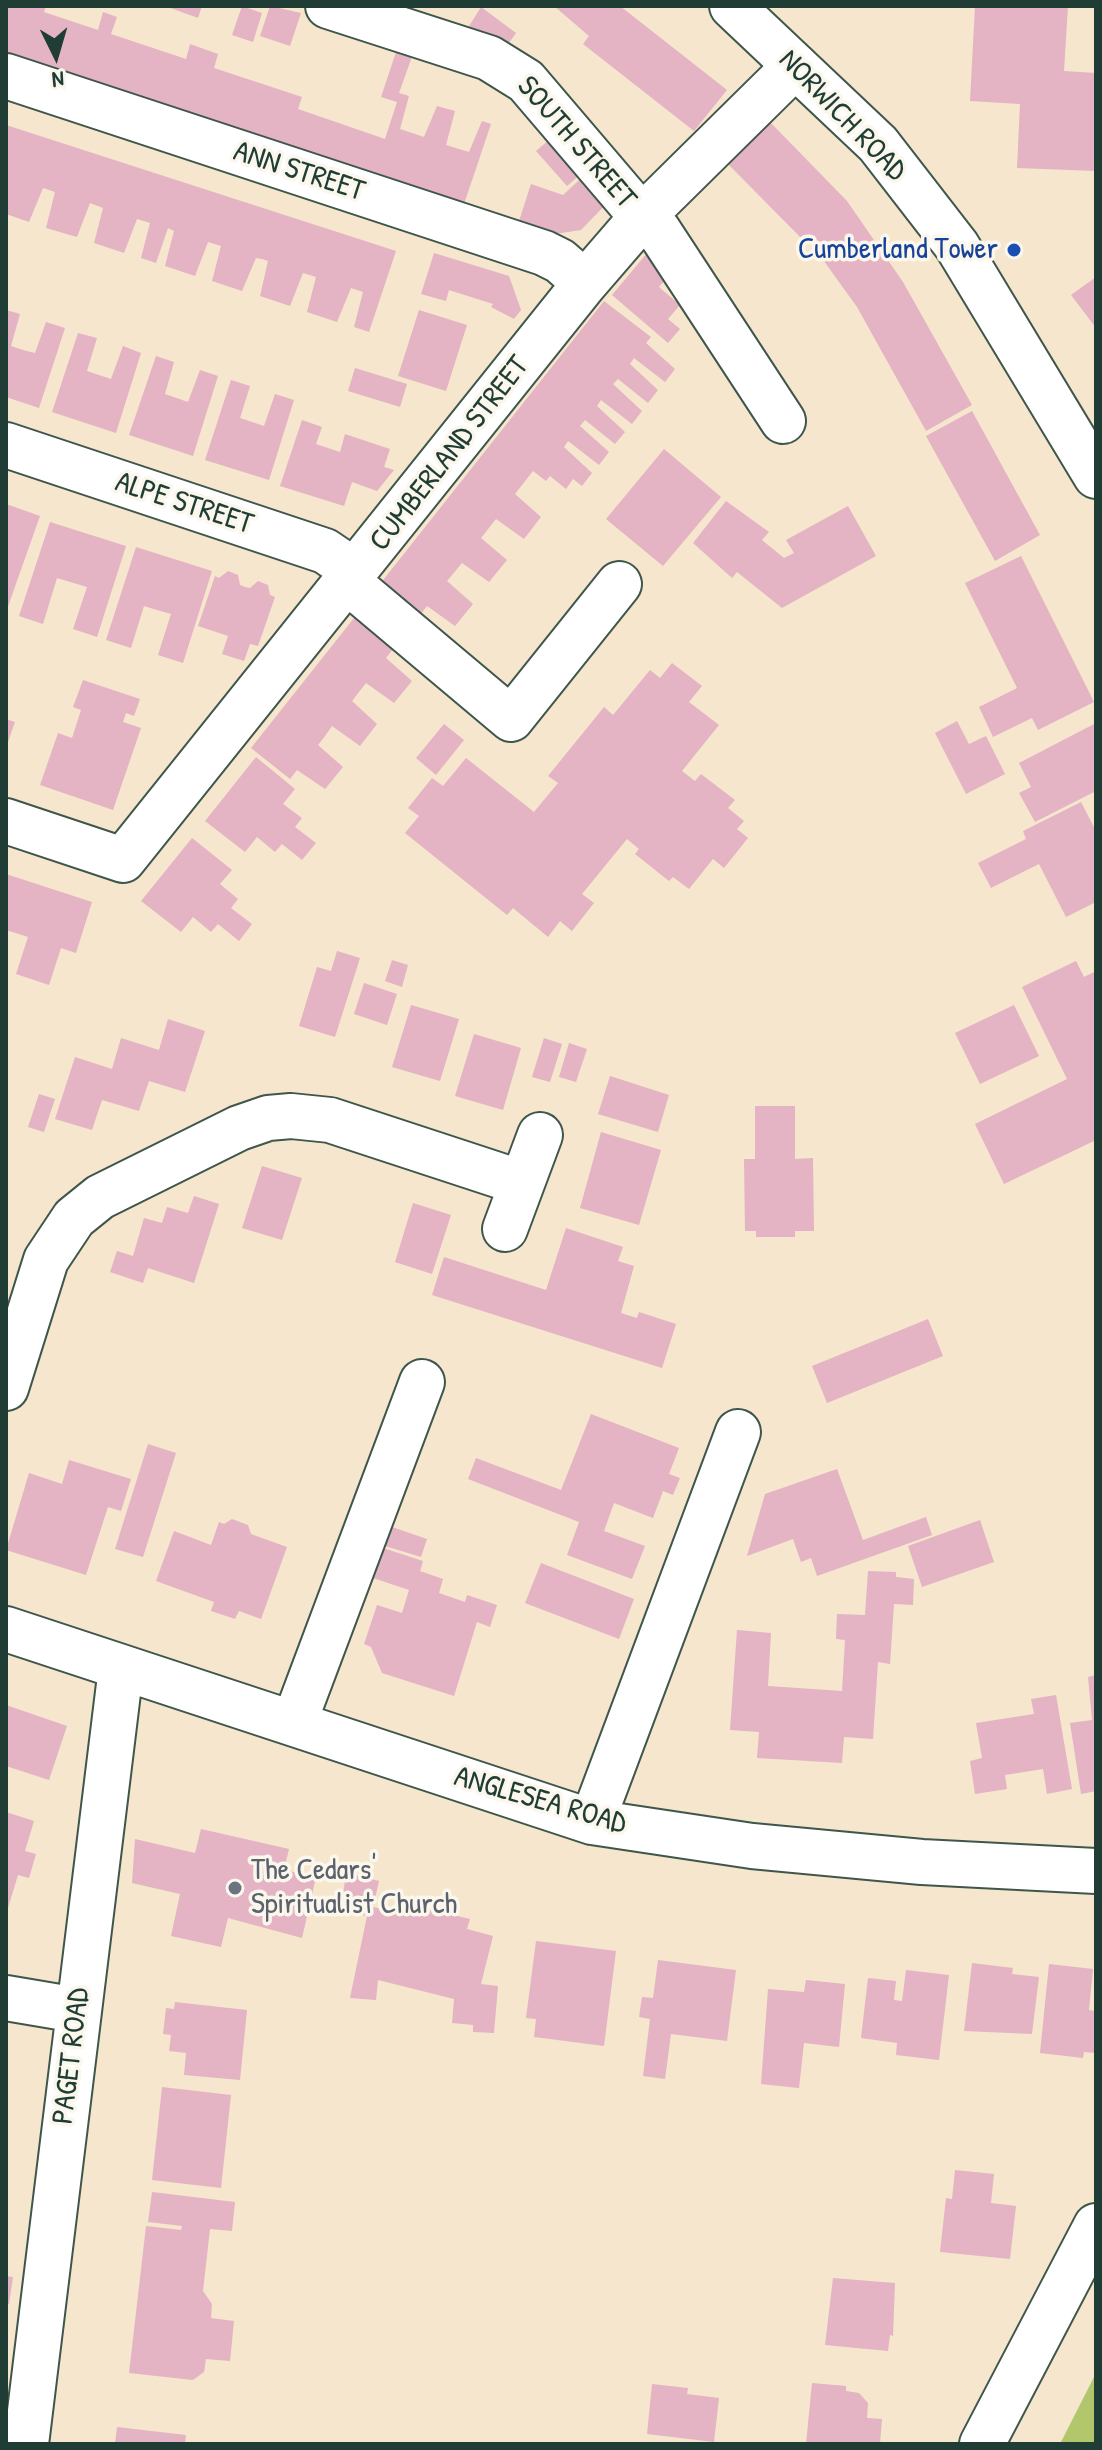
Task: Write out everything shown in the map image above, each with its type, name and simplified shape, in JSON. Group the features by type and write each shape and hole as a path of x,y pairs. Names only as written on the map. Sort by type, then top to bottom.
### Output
{"street":[{"name":"SOUTH STREET","path":"328,6 466,49 510,69 544,98 642,217 658,230 783,421"},
{"name":"NORWICH ROAD","path":"732,6 878,144 957,246 1096,476"},
{"name":"CUMBERLAND STREET","path":"6,821 123,860 585,283 642,217 795,66"},
{"name":"ANN STREET","path":"6,76 544,253 560,261 585,283"},
{"name":"ALPE STREET","path":"6,445 325,551 511,719 619,584"},
{"path":"6,1388 46,1260 74,1218 100,1197 239,1128 268,1118 291,1116 330,1120 522,1183"},
{"path":"505,1229 540,1135"},
{"path":"294,1723 422,1382"},
{"path":"592,1822 738,1432"},
{"name":"ANGLESEA ROAD","path":"6,1629 592,1822 782,1849 922,1862 1096,1871"},
{"name":"PAGET ROAD","path":"26,2444 121,1668"},
{"path":"6,1998 77,2010"},
{"path":"982,2444 1096,2226"}],"green space":[{"path":"1096,2373 1096,2444 1060,2444"}],"building":[{"path":"6,6 46,6 44,12 98,30 103,12 117,17 111,34 186,59 190,44 218,54 214,68 302,97 298,109 385,139 397,102 381,97 398,46 414,51 399,93 409,96 400,129 424,137 437,106 455,111 446,145 469,152 482,121 491,124 464,204 6,52"},
{"path":"165,6 202,6 198,18"},
{"path":"242,6 262,13 253,42 232,35"},
{"path":"270,6 301,13 290,46 260,36"},
{"path":"554,6 620,6 727,90 694,131 583,44 589,36"},
{"path":"975,6 1068,6 1064,71 1096,73 1096,171 1017,168 1020,104 970,101"},
{"path":"481,7 516,33 504,50 466,31"},
{"path":"769,121 847,201 903,282 972,405 926,431 857,307 808,239 805,242 727,163"},
{"path":"6,125 396,251 369,332 354,327 363,292 351,288 337,322 307,312 316,277 303,273 290,306 260,296 268,261 262,259 256,258 242,291 212,281 221,246 208,242 195,276 165,266 174,231 168,228 156,263 141,258 150,223 137,219 124,253 94,243 103,208 90,203 77,237 46,228 55,192 43,188 29,222 6,214"},
{"path":"557,133 588,168 567,186 536,151"},
{"path":"590,170 613,197 581,230 555,234 519,221 531,184 563,195"},
{"path":"648,252 672,272 659,287 680,305 668,319 680,329 668,343 612,295"},
{"path":"434,253 509,276 521,310 514,319 491,307 493,304 449,290 446,301 421,294"},
{"path":"1096,277 1096,328 1071,295"},
{"path":"604,301 651,337 646,343 675,369 665,382 634,358 630,364 658,390 648,403 618,379 613,384 642,411 632,424 601,400 597,406 625,432 615,444 585,420 580,426 609,452 599,465 568,441 564,447 592,473 582,486 573,479 566,489 550,476 546,481 533,471 515,494 541,517 524,539 496,519 481,538 507,560 489,582 462,563 447,581 473,604 455,626 427,606 420,615 380,584"},
{"path":"6,310 20,314 11,346 23,350 35,353 46,322 65,328 39,408 6,397"},
{"path":"419,310 467,325 446,391 398,376"},
{"path":"78,333 97,338 87,371 111,379 123,346 141,353 116,433 52,412"},
{"path":"156,356 174,362 165,394 188,402 200,370 218,376 193,456 129,435"},
{"path":"355,368 407,384 400,407 348,391"},
{"path":"231,380 250,386 240,418 264,426 275,394 294,400 269,480 205,460"},
{"path":"972,411 1040,535 995,561 926,436"},
{"path":"302,420 322,427 316,444 340,452 345,434 390,449 384,467 394,470 377,491 352,482 344,506 280,486"},
{"path":"664,449 721,497 663,566 606,519"},
{"path":"726,501 769,532 762,540 784,558 794,553 786,540 848,506 876,556 782,608 737,572 732,578 693,543"},
{"path":"6,504 40,516 6,612"},
{"path":"50,522 126,546 97,637 73,629 87,587 57,578 43,624 19,616"},
{"path":"136,547 212,571 183,663 158,655 171,614 144,606 131,648 106,640"},
{"path":"1021,556 1094,702 1038,730 1032,718 993,737 979,707 1017,688 965,583"},
{"path":"228,571 238,575 240,585 245,587 250,588 258,581 268,585 270,595 275,597 258,646 250,644 244,661 222,654 228,636 198,626 215,576 219,578"},
{"path":"354,618 393,649 386,658 412,681 394,703 366,683 352,701 377,724 360,746 332,726 318,745 343,767 325,789 297,770 290,779 251,748"},
{"path":"672,663 702,686 689,702 719,725 682,771 695,781 701,774 735,800 728,808 744,821 737,829 748,838 724,868 713,859 689,889 673,877 669,881 635,854 639,849 627,839 582,894 594,903 572,931 560,921 548,937 513,908 507,915 405,833 419,816 408,808 432,778 443,786 466,758 534,812 558,783 548,776 604,707 613,715 650,670 660,678"},
{"path":"83,680 140,699 134,716 126,713 123,722 141,728 113,810 40,785 58,733 72,738 81,710 73,707"},
{"path":"6,719 15,722 7,745 6,745"},
{"path":"957,721 969,744 986,736 1005,774 966,794 935,733"},
{"path":"1096,723 1096,791 1035,822 1019,793 1031,787 1019,763"},
{"path":"444,724 464,740 436,775 416,758"},
{"path":"256,757 295,789 283,804 302,818 295,827 316,843 302,860 282,844 275,852 257,837 245,852 205,821"},
{"path":"1081,802 1096,831 1096,902 1066,917 1039,864 991,888 978,863 1026,839 1023,831"},
{"path":"192,838 232,870 220,884 238,899 231,908 252,924 239,941 218,924 211,932 193,917 181,932 141,901"},
{"path":"6,874 92,902 76,953 61,948 49,985 16,974 28,937 6,930"},
{"path":"337,951 360,958 335,1037 299,1026 317,967 331,971"},
{"path":"392,960 408,965 402,987 385,981"},
{"path":"1076,961 1084,977 1096,971 1096,1140 1004,1184 975,1124 1067,1079 1022,987"},
{"path":"364,983 397,994 387,1025 354,1014"},
{"path":"411,1005 459,1019 440,1081 392,1067"},
{"path":"1014,1005 1039,1056 980,1084 955,1033"},
{"path":"168,1019 205,1031 185,1092 149,1081 139,1111 102,1100 92,1130 55,1119 75,1057 112,1069 121,1038 159,1050"},
{"path":"474,1034 521,1048 503,1110 455,1096"},
{"path":"544,1038 562,1044 550,1082 532,1077"},
{"path":"569,1043 587,1049 576,1082 559,1077"},
{"path":"610,1076 669,1095 658,1132 598,1114"},
{"path":"39,1094 55,1099 44,1132 28,1127"},
{"path":"755,1106 795,1106 795,1159 813,1158 814,1231 795,1231 795,1237 756,1237 756,1231 745,1231 744,1159 755,1159"},
{"path":"601,1132 661,1150 639,1225 580,1208"},
{"path":"262,1166 302,1178 282,1240 242,1228"},
{"path":"194,1196 219,1204 194,1283 148,1268 143,1283 110,1272 117,1251 133,1256 144,1218 162,1223 167,1207 188,1213"},
{"path":"413,1203 451,1215 432,1274 395,1262"},
{"path":"566,1228 623,1247 618,1261 634,1266 621,1313 637,1318 639,1312 676,1324 662,1368 432,1295 444,1257 546,1290"},
{"path":"928,1319 943,1356 827,1403 812,1366"},
{"path":"591,1414 679,1448 669,1474 680,1478 673,1495 663,1491 653,1518 614,1503 604,1531 645,1546 632,1579 567,1555 579,1522 468,1479 476,1458 561,1490"},
{"path":"148,1444 176,1453 143,1557 115,1549"},
{"path":"69,1460 131,1479 121,1511 108,1507 86,1575 6,1550 29,1473 62,1484"},
{"path":"837,1469 863,1540 926,1517 932,1535 817,1576 811,1558 801,1562 793,1539 747,1556 765,1494"},
{"path":"232,1519 248,1525 251,1534 287,1547 261,1619 239,1611 235,1619 211,1611 214,1602 156,1581 174,1531 211,1545 219,1522 224,1524"},
{"path":"980,1520 994,1562 922,1587 908,1546"},
{"path":"392,1527 427,1539 421,1557 385,1546"},
{"path":"383,1548 423,1561 420,1571 443,1579 439,1593 465,1602 467,1595 497,1605 490,1627 477,1622 454,1696 382,1673 371,1647 364,1644 377,1605 402,1613 409,1590 373,1578"},
{"path":"541,1563 634,1599 619,1639 525,1603"},
{"path":"868,1571 896,1572 896,1577 914,1579 913,1605 894,1604 890,1664 878,1662 873,1739 844,1737 842,1763 757,1758 759,1732 730,1730 737,1630 771,1633 768,1686 842,1691 845,1640 836,1639 837,1614 865,1615"},
{"path":"1096,1675 1096,1791 1081,1794 1070,1723 1092,1720 1088,1677"},
{"path":"1056,1695 1072,1789 1047,1794 1043,1769 1005,1775 1007,1789 975,1794 970,1761 982,1758 976,1723 1034,1714 1031,1699"},
{"path":"6,1705 67,1726 49,1780 6,1766"},
{"path":"6,1812 34,1821 25,1851 36,1854 29,1878 18,1875 7,1911"},
{"name":"The Cedars' Spiritualist Church","path":"201,1829 289,1849 284,1870 316,1877 302,1938 228,1918 221,1947 171,1936 180,1894 132,1883 135,1839 195,1853"},
{"path":"346,1873 379,1881 373,1907 395,1912 398,1902 470,1919 467,1929 493,1936 481,1984 498,1986 494,2033 473,2032 473,2025 452,2023 454,1999 378,1980 376,2000 350,1998 367,1916 341,1910"},
{"path":"536,1941 616,1951 604,2046 534,2037 536,2019 526,2018"},
{"path":"658,1960 736,1970 727,2041 671,2034 665,2079 643,2076 650,2019 639,2017 642,1997 653,1998"},
{"path":"972,1963 1013,1968 1012,1974 1039,1977 1032,2034 964,2031"},
{"path":"1049,1964 1093,1969 1089,2010 1096,2011 1096,2053 1084,2052 1083,2058 1040,2053"},
{"path":"906,1970 949,1975 939,2060 896,2055 897,2043 861,2038 868,1978 896,1981 894,2000 902,2001"},
{"path":"806,1980 845,1984 839,2047 804,2043 799,2088 761,2084 768,1989 804,1992"},
{"path":"175,2002 247,2010 240,2080 184,2075 186,2053 169,2051 171,2035 163,2034 166,2008 174,2009"},
{"path":"162,2087 231,2095 221,2188 152,2180"},
{"path":"955,2170 994,2174 991,2203 1016,2206 1010,2259 940,2252 946,2198 952,2199"},
{"path":"152,2192 235,2202 232,2231 210,2229 203,2291 212,2304 211,2318 234,2321 230,2361 206,2359 204,2372 193,2380 129,2373 146,2226 181,2230 182,2226 148,2222"},
{"path":"6,2276 13,2277 9,2304 6,2304"},
{"path":"833,2278 895,2283 893,2336 890,2335 888,2351 825,2345"},
{"path":"812,2383 846,2386 846,2391 859,2393 868,2403 867,2418 882,2419 880,2444 806,2444"},
{"path":"652,2384 688,2388 687,2394 719,2398 714,2442 647,2434"},
{"path":"117,2427 186,2435 185,2444 115,2444"}],"place":[{"name":"Cumberland Tower","path":"1014,250"},
{"name":"The Cedars' Spiritualist Church","path":"235,1888"}]}
